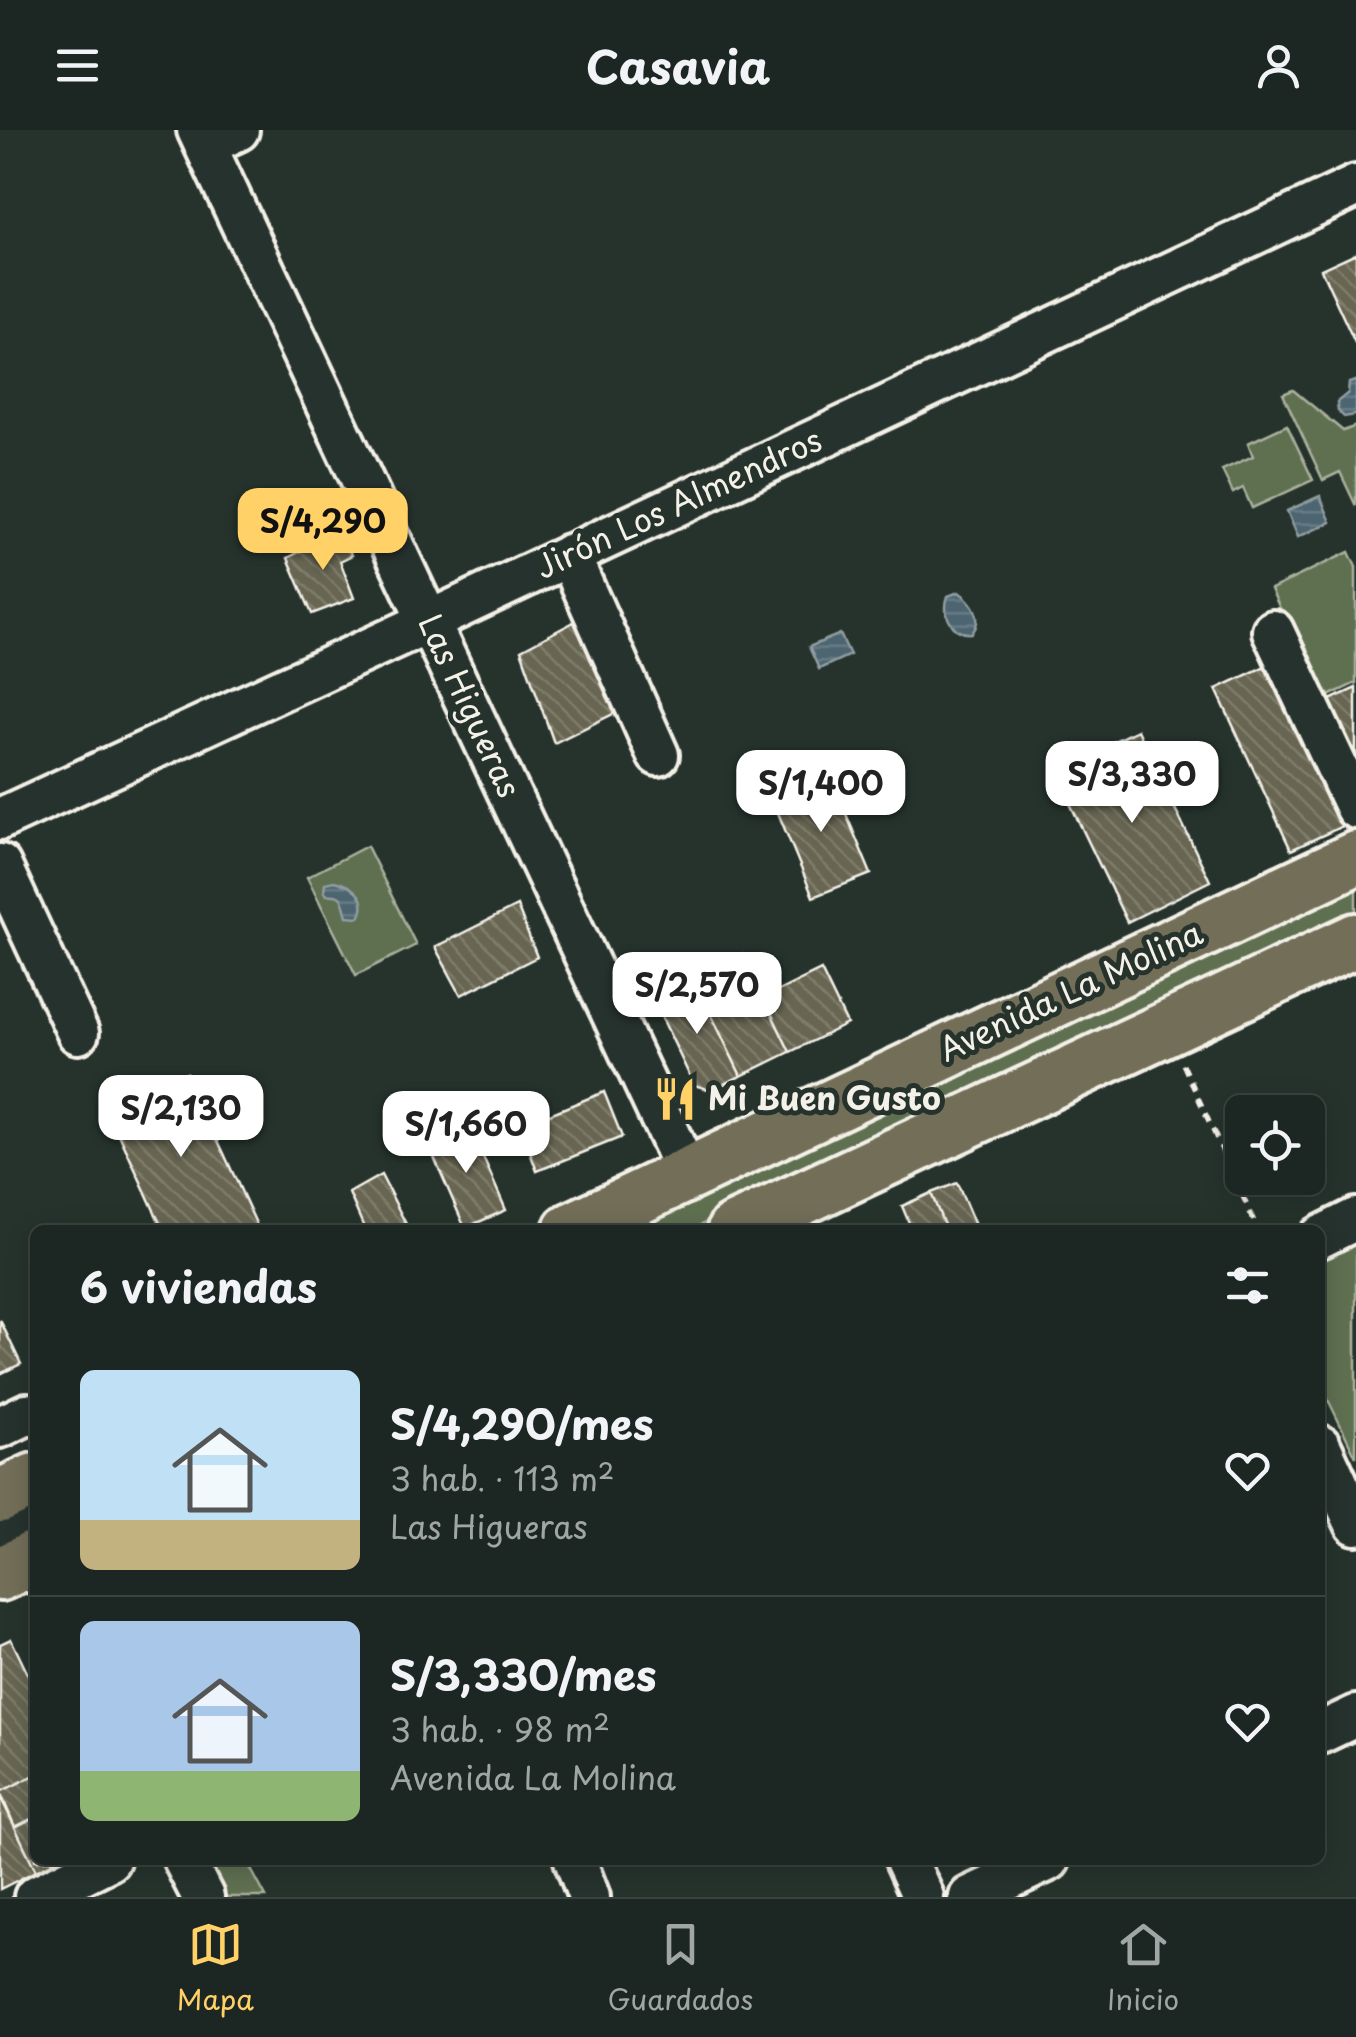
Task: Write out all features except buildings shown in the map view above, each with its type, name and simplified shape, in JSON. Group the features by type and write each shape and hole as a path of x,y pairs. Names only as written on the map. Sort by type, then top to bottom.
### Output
{"main road":[{"name":"Avenida La Molina","path":"580,1225 1356,858"},
{"path":"745,1225 1356,940"},
{"path":"0,1498 30,1483"}],"street":[{"name":"Las Higueras","path":"214,135 430,621 687,1174"},
{"name":"Jirón Los Almendros","path":"0,820 1356,186"},
{"path":"569,555 658,755"},
{"path":"1273,630 1356,808"},
{"path":"0,864 78,1033"},
{"path":"1325,1235 1356,1220"},
{"path":"1325,1468 1356,1524"},
{"path":"0,1498 25,1566"},
{"path":"1325,1731 1356,1716"},
{"path":"35,1897 99,1865"},
{"path":"187,1865 203,1897"},
{"path":"577,1865 589,1897"},
{"path":"908,1865 922,1897"},
{"path":"970,1897 1038,1865"}],"path":[{"path":"1166,1028 1256,1225"}],"green space":[{"path":"1293,390 1343,431 1356,426 1356,506 1340,472 1323,480 1283,394"},
{"path":"1287,425 1313,480 1252,508 1243,488 1233,493 1222,470 1253,456 1248,443"},
{"path":"1349,552 1356,567 1356,683 1322,699 1271,589"},
{"path":"367,846 416,945 356,975 307,877"},
{"path":"1356,883 1356,917 701,1225 635,1225"},
{"path":"1356,1230 1356,1457 1325,1393 1325,1244"},
{"path":"210,1865 249,1865 266,1897 226,1897"}],"water":[{"path":"1356,381 1356,415 1344,417 1337,402 1348,393 1349,383"},
{"path":"1320,496 1331,522 1298,537 1287,511"},
{"path":"959,592 975,611 977,622 972,633 954,627 947,616 948,596"},
{"path":"840,634 850,655 819,669 809,647"},
{"path":"334,881 361,898 359,917 347,916 340,897 324,892 325,883"}],"place":[{"name":"Mi Buen Gusto","path":"675,1099"}]}
